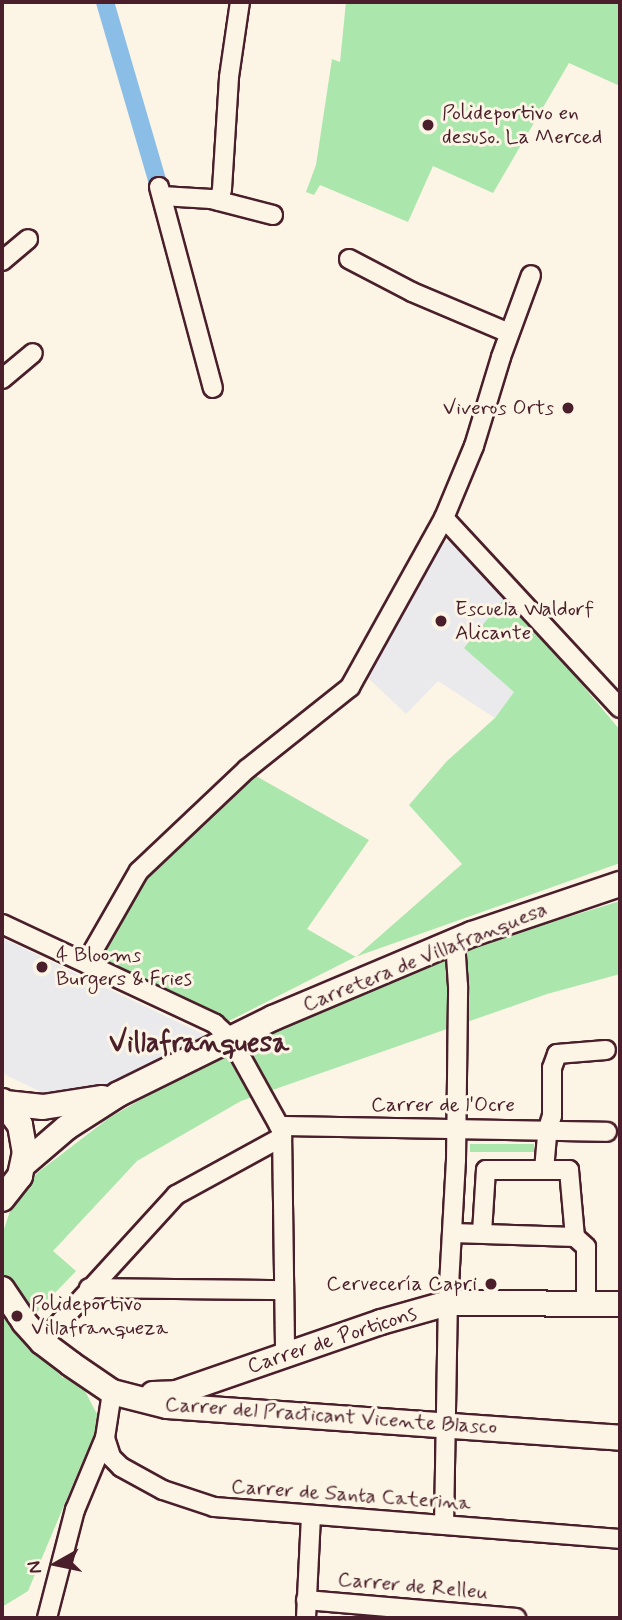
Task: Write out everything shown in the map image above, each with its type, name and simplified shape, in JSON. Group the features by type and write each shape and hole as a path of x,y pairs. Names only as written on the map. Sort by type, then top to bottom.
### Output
{"street":[{"path":"219,201 229,77 240,2"},
{"path":"213,388 160,191 219,201 273,215"},
{"path":"2,261 28,239"},
{"path":"349,259 412,292 509,333"},
{"path":"86,963 139,870 247,769 350,687 444,518 474,446 509,333 531,275"},
{"path":"2,379 33,353"},
{"path":"444,518 620,708"},
{"name":"Carretera de Villafranquesa","path":"23,1165 66,1128 119,1094 337,989 455,941 620,884"},
{"path":"2,924 215,1024 231,1039 280,1131 285,1355"},
{"path":"444,1525 448,1303 456,1129 458,986 455,941"},
{"path":"544,1170 547,1132 552,1116 552,1068 557,1054 606,1050"},
{"name":"Carretera de Villafranquesa","path":"3,1102 58,1107 119,1094"},
{"path":"2,1199 14,1186 25,1152 20,1125 3,1102"},
{"name":"Carrer de l'Ocre","path":"42,1342 176,1195 280,1131 538,1129 547,1132 607,1132"},
{"path":"482,1233 486,1170 569,1170 575,1237"},
{"path":"453,1233 575,1237 586,1247 586,1303"},
{"path":"89,1288 284,1290"},
{"name":"Carrer del Practicant Vicente Blasco","path":"2,1289 24,1322 42,1342 121,1394 167,1406 620,1438"},
{"name":"Carrer de Porticons","path":"121,1394 176,1393 448,1303 620,1304"},
{"path":"210,1380 214,1408"},
{"path":"47,1618 72,1520 121,1394"},
{"path":"88,1481 121,1467 111,1457 106,1438"},
{"name":"Carrer de Santa Caterina","path":"121,1467 163,1490 214,1507 620,1539"},
{"path":"306,1609 311,1516"},
{"name":"Carrer de Relleu","path":"306,1609 516,1618"}],"shaded area":[{"name":"Escuela Waldorf Alicante","path":"447,541 462,546 507,595 514,692 495,718 438,681 406,714 367,677 436,549"},
{"path":"2,938 209,1037 102,1090 43,1093 2,1073"}],"green space":[{"name":"Polideportivo en desuso. La Merced","path":"346,2 620,2 620,86 569,63 493,193 433,166 408,222 320,185 314,195 306,192 316,165 332,59 340,62"},
{"path":"507,595 620,730 620,863 357,956 462,864 409,805 447,761 495,718 514,692 464,648"},
{"path":"256,776 369,840 307,929 356,957 229,1021 94,954 141,875 203,827"},
{"path":"620,901 620,974 547,994 241,1101 137,1161 53,1251 76,1271 32,1317 4,1278 2,1235 11,1208 37,1173 109,1118 195,1068 278,1029 490,941"},
{"path":"470,1144 534,1144 534,1152 470,1152"},
{"path":"2,1310 63,1378 71,1364 100,1420 28,1591 2,1607"}],"waterway":[{"path":"105,2 159,187"}],"place":[{"name":"Polideportivo en desuso. La Merced","path":"428,125"},
{"name":"Viveros Orts","path":"568,408"},
{"name":"Escuela Waldorf Alicante","path":"441,621"},
{"name":"4 Blooms Burgers & Fries","path":"42,967"},
{"name":"Cervecería Capri","path":"491,1284"},
{"name":"Polideportivo Villafranqueza","path":"17,1316"}],"district":[{"name":"Villafranquesa","path":"199,1044"}]}
